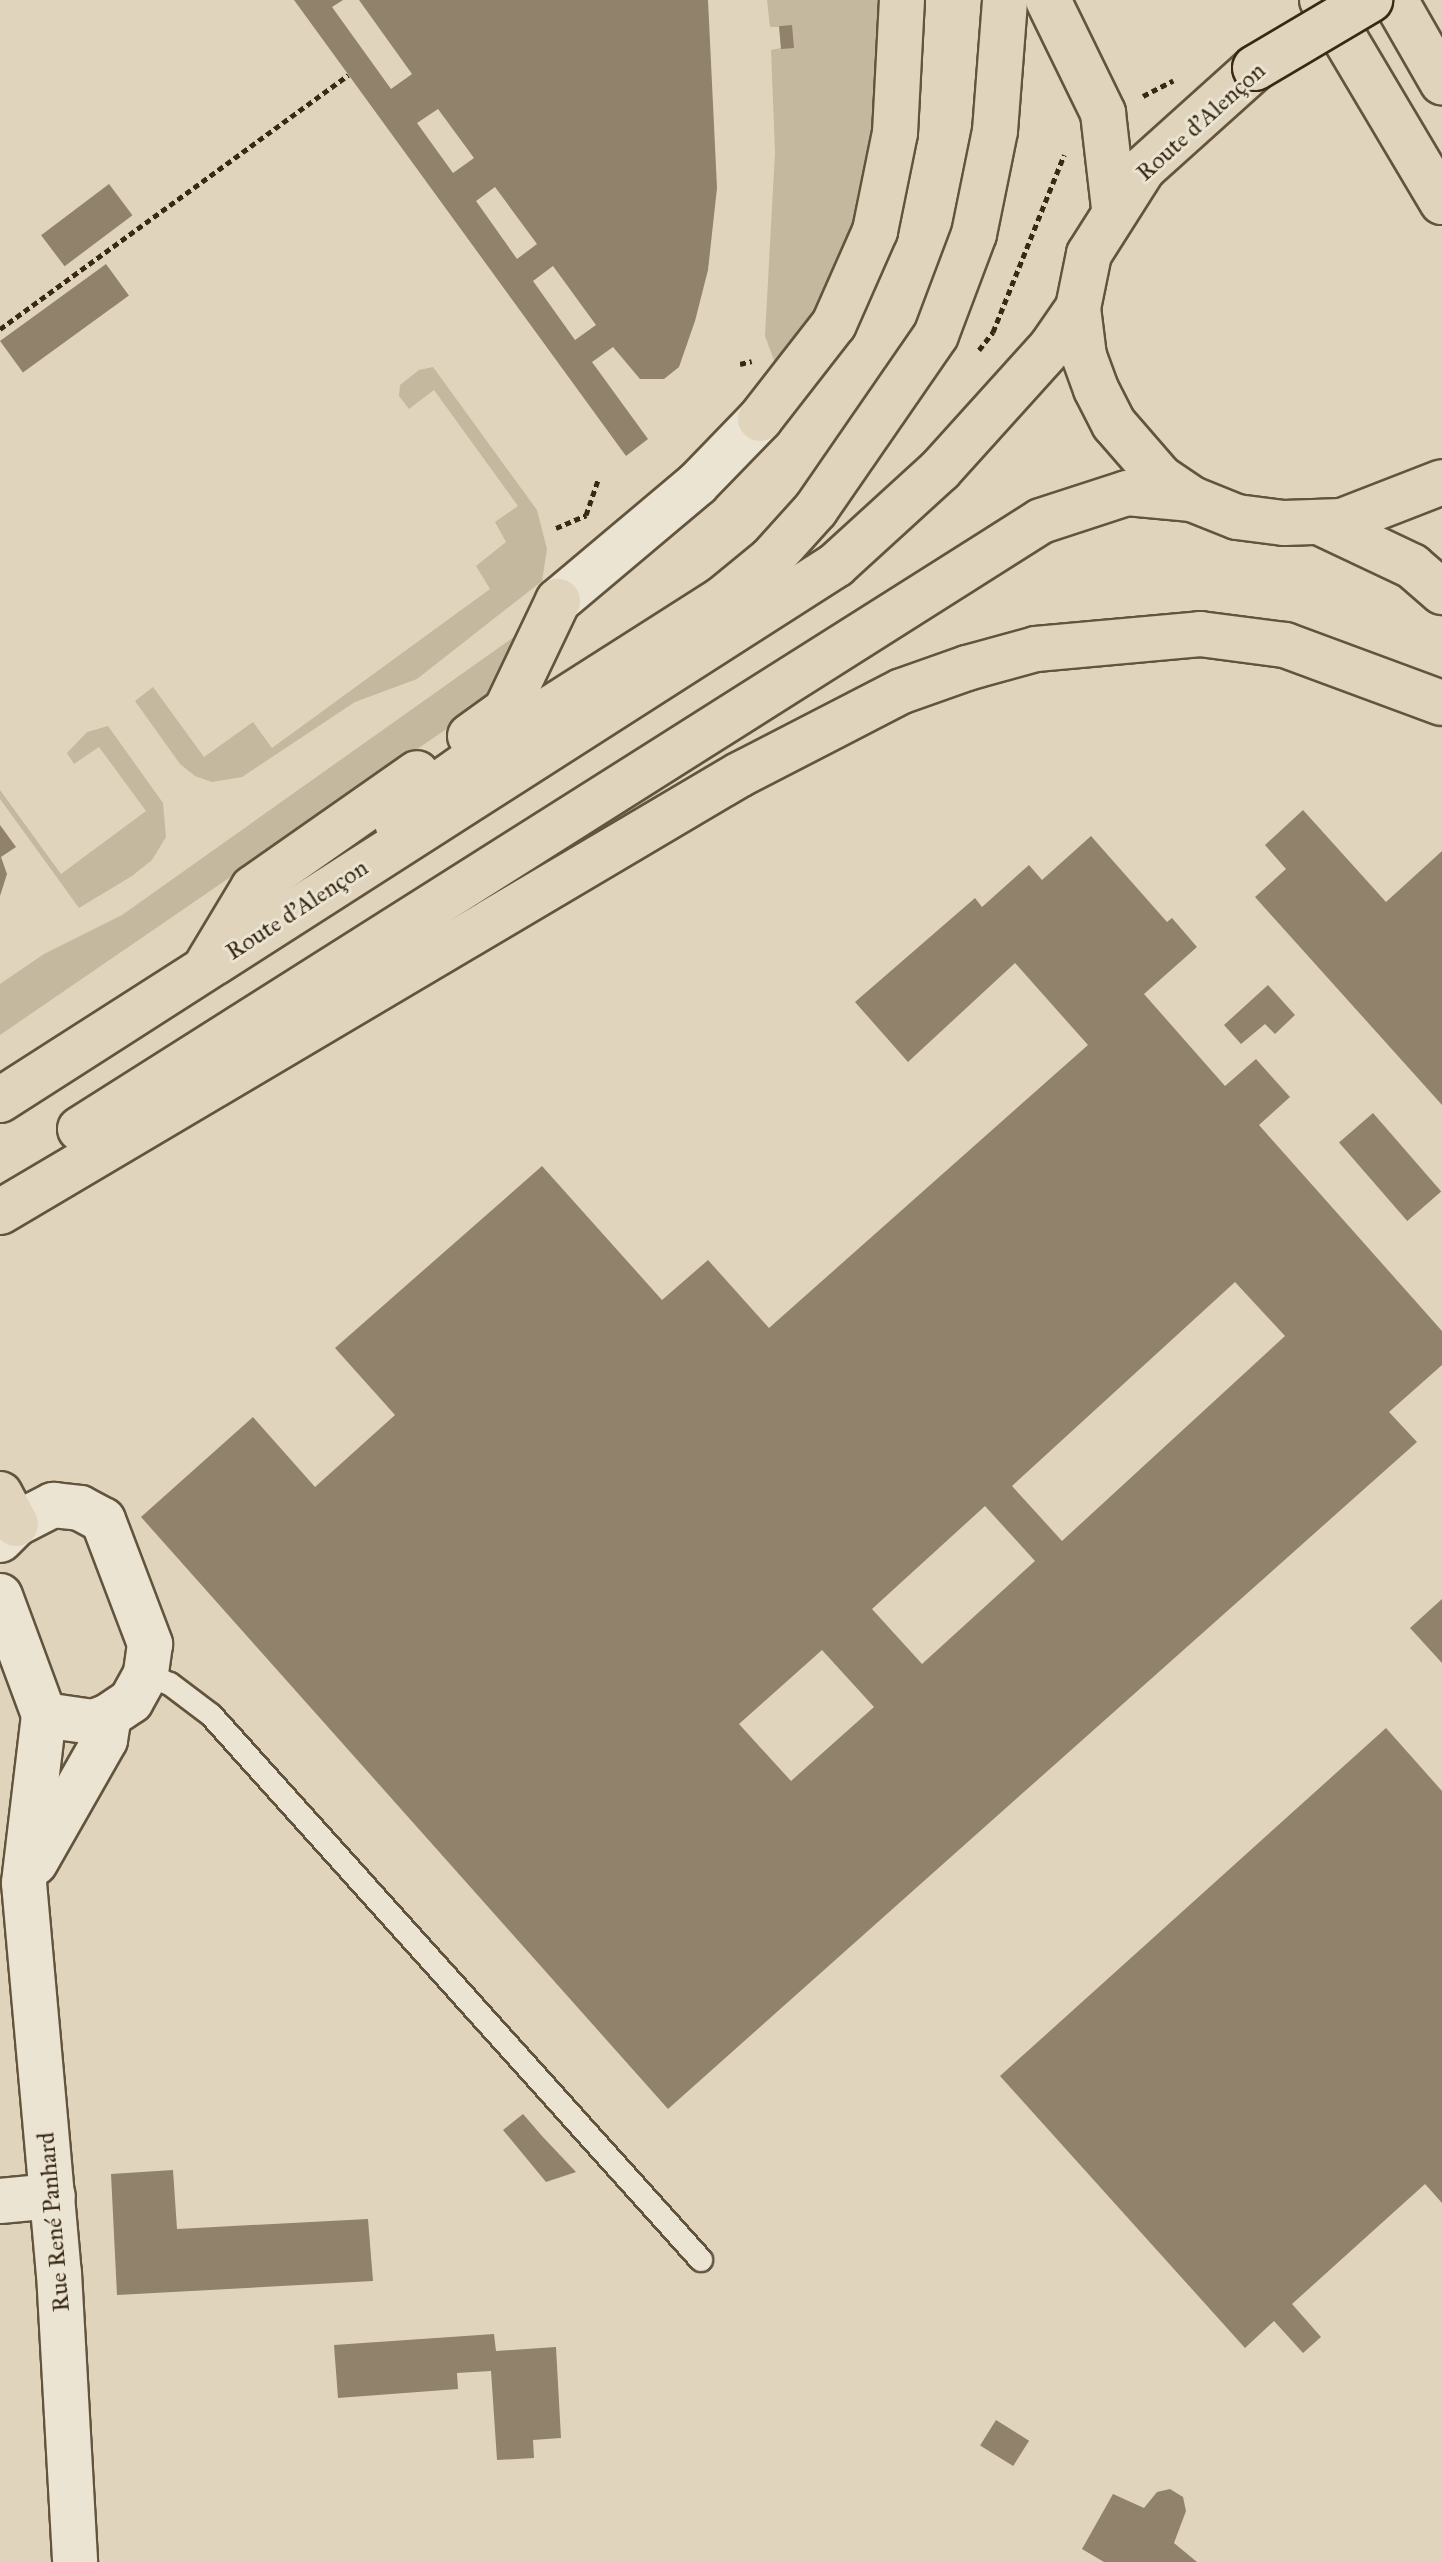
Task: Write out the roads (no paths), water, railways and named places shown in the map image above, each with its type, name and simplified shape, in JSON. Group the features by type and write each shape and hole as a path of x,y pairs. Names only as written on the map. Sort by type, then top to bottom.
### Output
{"main road":[{"path":"760,419 834,324 875,231 895,133 902,0"},
{"path":"391,849 399,812 721,600 771,559 816,509 936,335 974,234 995,131 1005,0"},
{"path":"1048,0 1103,113 1114,208"},
{"path":"1322,0 1442,202"},
{"name":"Route d'Alençon","path":"1319,522 1247,519 1192,499 1137,455 1114,424 1084,356 1078,308 1089,254 1114,208 1143,169 1255,68 1370,0"},
{"path":"1395,0 1442,82"},
{"name":"Route d'Alençon","path":"0,1100 391,849 601,721 836,565 996,409 1078,308"},
{"path":"1319,522 1368,515 1442,482"},
{"path":"0,1179 1041,521 1127,493 1192,499"},
{"path":"1319,522 1412,566 1442,592"},
{"path":"203,971 253,888 506,710 558,601"},
{"path":"0,1212 739,775 902,691 967,668 1050,646 1200,634 1285,645 1442,703"}],"street":[{"path":"558,601 687,493 760,419"},
{"path":"0,1596 44,1715 93,1722 109,1716 131,1701 146,1674 150,1644 103,1520 80,1508 53,1505 5,1519"},
{"name":"Rue René Panhard","path":"44,1715 24,1883 53,2196 75,2562"},
{"path":"24,1883 105,1740 109,1716"},
{"path":"0,2201 53,2196"}],"lane":[{"path":"146,1674 170,1684 211,1715 701,2260"}]}
